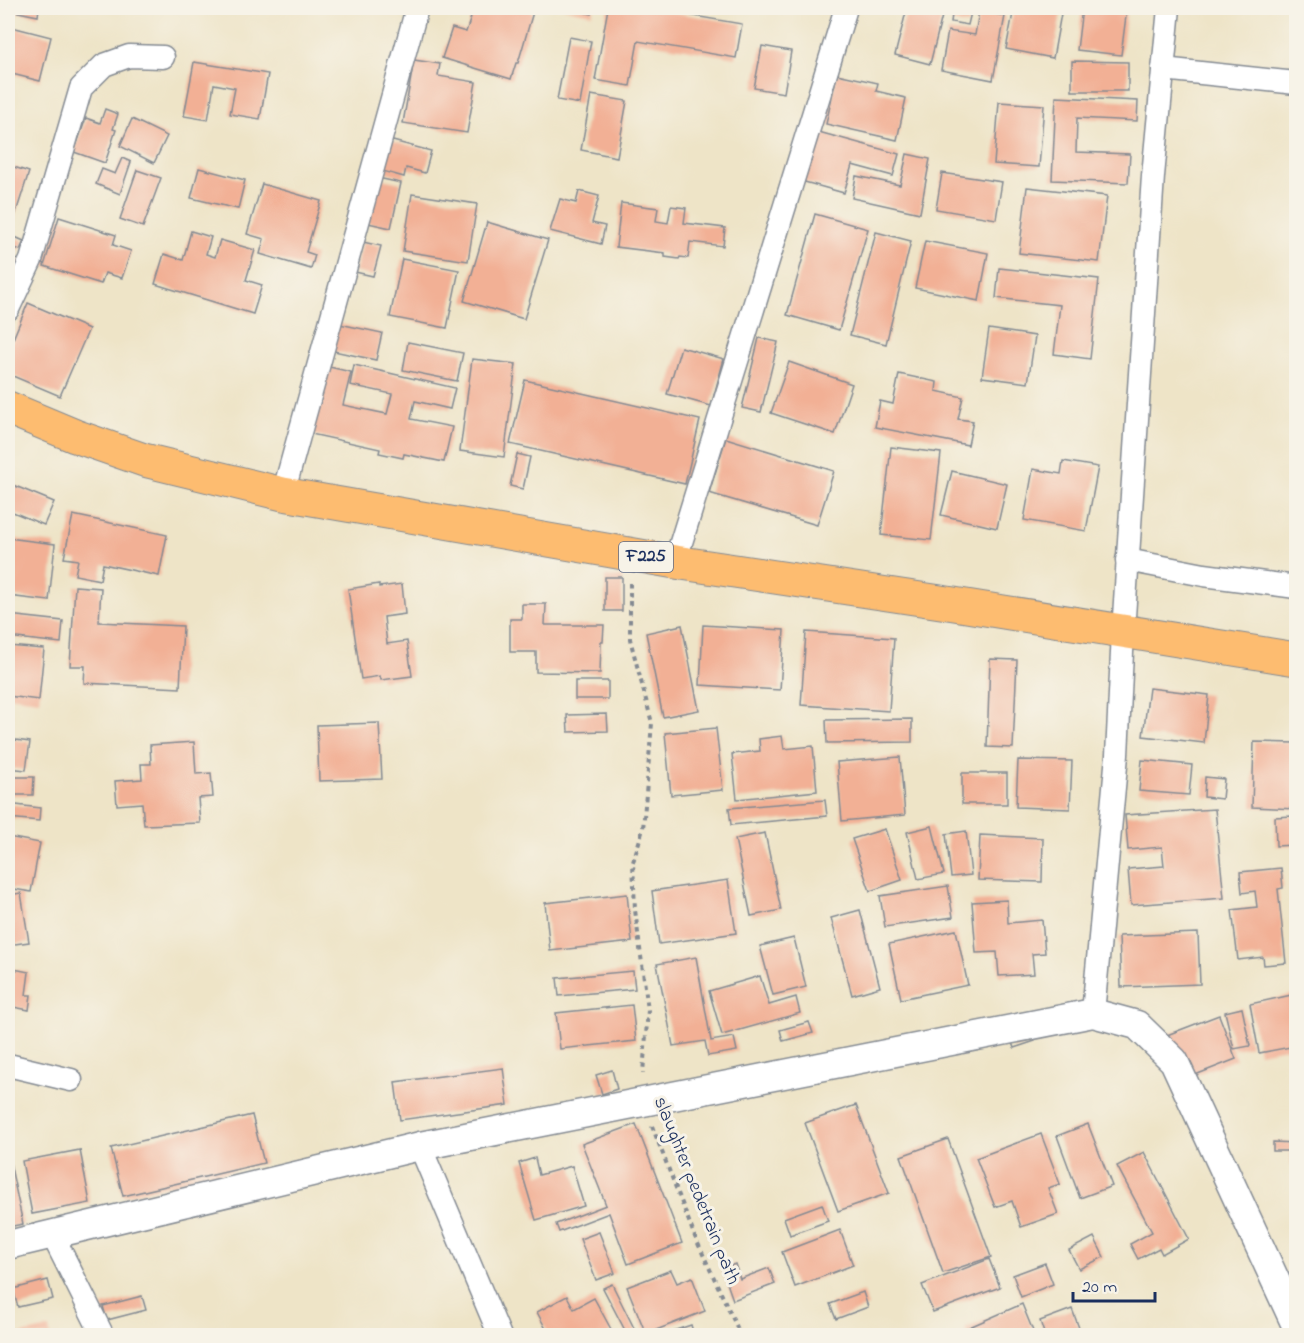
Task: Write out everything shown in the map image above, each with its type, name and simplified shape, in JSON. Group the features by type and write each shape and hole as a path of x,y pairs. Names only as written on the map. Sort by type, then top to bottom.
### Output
{"main road":[{"name":"F225","path":"8,408 75,436 144,460 283,494 631,555 1296,659"}],"street":[{"path":"283,494 417,8"},
{"path":"675,562 846,8"},
{"path":"1093,1013 1117,755 1127,560 1153,176 1169,8"},
{"path":"8,309 31,260 81,88 104,65 129,56 163,57"},
{"path":"1163,69 1296,83"},
{"path":"1127,560 1204,575 1296,587"},
{"path":"8,1245 420,1146 1093,1013 1137,1025 1174,1061 1296,1325"},
{"path":"8,1065 71,1080"},
{"path":"420,1146 500,1335"},
{"path":"52,1234 103,1335"}],"path":[{"name":"slaughter pedetrain path","path":"631,555 630,639 652,723 643,829 633,862 635,910 648,1010 641,1101 665,1156 695,1237 741,1335"}],"building":[{"path":"8,8 39,8 38,16 8,10"},
{"path":"474,8 518,8 533,12 511,79 442,58 452,28 466,32"},
{"path":"562,8 594,8 592,14"},
{"path":"608,8 647,8 742,24 736,58 638,41 630,86 595,80"},
{"path":"907,8 944,8 930,64 895,55"},
{"path":"953,8 972,8 968,25 951,22"},
{"path":"1014,8 1062,8 1053,58 1006,49"},
{"path":"1082,8 1127,8 1121,55 1077,50"},
{"path":"979,11 1005,16 993,80 941,70 948,31 975,35"},
{"path":"8,26 51,37 40,81 8,73"},
{"path":"569,37 591,41 580,104 557,100"},
{"path":"762,46 791,51 784,93 754,88"},
{"path":"414,60 440,64 438,76 476,82 467,133 403,123"},
{"path":"1072,61 1128,62 1128,91 1072,91"},
{"path":"194,62 268,74 260,119 230,114 235,88 214,84 208,120 184,116"},
{"path":"837,74 878,83 876,91 906,98 897,140 826,124"},
{"path":"591,95 627,101 617,157 581,150"},
{"path":"1056,97 1138,101 1137,121 1077,118 1076,152 1130,154 1128,183 1052,180"},
{"path":"999,102 1044,105 1039,167 994,164"},
{"path":"105,109 118,114 113,129 116,130 105,163 74,152 86,118 100,123"},
{"path":"132,119 167,136 154,163 120,146"},
{"path":"815,131 899,154 893,176 852,165 844,193 801,181"},
{"path":"389,140 431,151 425,173 406,168 404,177 379,170"},
{"path":"907,154 930,159 920,213 852,198 856,176 900,185"},
{"path":"122,158 131,162 120,194 96,184 102,169 115,174"},
{"path":"8,165 29,172 13,222 8,220"},
{"path":"199,168 245,180 238,209 191,198"},
{"path":"137,170 161,178 143,227 120,219"},
{"path":"942,173 1002,182 996,219 936,209"},
{"path":"378,178 401,183 391,228 368,223"},
{"path":"262,184 321,201 306,252 315,255 311,269 260,254 264,239 247,234"},
{"path":"1027,187 1107,196 1099,262 1019,253"},
{"path":"579,191 599,196 592,223 605,226 601,244 550,231 560,199 576,203"},
{"path":"412,194 477,204 468,261 403,251"},
{"path":"621,203 658,208 656,221 668,223 671,206 686,208 684,223 725,228 723,246 690,242 688,258 680,257 679,259 665,257 665,253 616,247"},
{"path":"815,214 868,229 839,330 787,315"},
{"path":"59,217 116,235 113,245 131,251 122,278 105,273 101,284 44,266"},
{"path":"487,222 548,240 524,319 464,301"},
{"path":"191,231 211,237 206,254 215,257 220,240 255,250 246,280 262,285 253,314 155,284 164,254 183,260"},
{"path":"876,232 911,241 886,344 850,335"},
{"path":"8,234 24,241 20,250 8,245"},
{"path":"925,241 988,253 979,301 915,288"},
{"path":"363,242 381,246 373,276 355,272"},
{"path":"8,256 20,261 13,276 8,274"},
{"path":"402,259 459,270 447,328 390,317"},
{"path":"999,268 1099,279 1090,359 1054,354 1060,305 996,298"},
{"path":"28,303 89,329 60,396 8,374 8,351"},
{"path":"335,323 382,333 376,360 329,350"},
{"path":"989,329 1035,336 1028,383 982,377"},
{"path":"759,338 778,342 761,412 742,408"},
{"path":"408,342 463,353 457,381 403,370"},
{"path":"681,347 724,359 711,406 667,394"},
{"path":"472,359 516,364 504,457 460,451"},
{"path":"789,362 852,384 835,434 771,413"},
{"path":"354,365 455,388 450,409 415,401 411,419 452,427 444,462 404,454 403,458 379,453 380,449 311,434 325,366 351,372 343,405 387,414 392,394 350,385"},
{"path":"899,374 937,382 936,391 963,397 958,419 973,421 968,445 875,427 880,401 893,404"},
{"path":"525,380 700,420 685,484 510,444"},
{"path":"726,438 834,471 817,525 709,493"},
{"path":"891,447 941,453 931,540 881,535"},
{"path":"517,454 530,457 523,489 510,486"},
{"path":"1063,461 1098,467 1086,531 1024,520 1033,469 1061,474"},
{"path":"952,471 1007,484 997,528 941,515"},
{"path":"8,483 54,502 44,525 8,510"},
{"path":"73,515 167,535 159,576 103,564 100,580 75,575 78,560 64,558"},
{"path":"8,538 55,544 49,601 8,596"},
{"path":"605,577 622,577 622,611 605,611"},
{"path":"379,584 379,587 402,584 405,614 384,617 387,644 407,641 412,676 381,680 380,676 361,679 348,589"},
{"path":"75,586 101,588 99,622 183,626 180,688 84,683 85,666 70,666"},
{"path":"522,604 546,604 545,625 604,625 600,673 536,672 536,652 510,652 510,619 522,619"},
{"path":"8,615 63,621 61,643 8,637"},
{"path":"682,625 699,710 663,717 646,633"},
{"path":"703,625 784,630 780,690 700,685"},
{"path":"806,632 894,638 889,711 801,705"},
{"path":"8,646 44,649 39,700 8,696"},
{"path":"990,659 1017,660 1013,748 987,747"},
{"path":"575,681 608,681 608,699 575,699"},
{"path":"1149,688 1209,695 1204,743 1143,736"},
{"path":"607,714 608,731 568,732 567,715"},
{"path":"912,719 912,742 827,743 826,720"},
{"path":"379,723 382,779 319,781 317,725"},
{"path":"716,728 723,790 671,795 665,733"},
{"path":"782,736 784,749 813,746 817,791 737,799 732,754 760,751 759,739"},
{"path":"8,739 30,742 26,770 8,768"},
{"path":"194,742 196,774 211,773 213,797 198,798 200,823 144,825 142,803 117,805 115,781 142,779 141,764 151,764 150,745"},
{"path":"1254,742 1296,743 1296,809 1252,807"},
{"path":"900,757 905,815 842,821 837,762"},
{"path":"1018,760 1072,761 1070,809 1016,807"},
{"path":"1142,760 1192,765 1189,795 1139,791"},
{"path":"962,773 1007,773 1007,804 962,804"},
{"path":"8,777 34,777 33,795 8,795"},
{"path":"1205,777 1224,779 1222,799 1204,797"},
{"path":"825,800 827,816 731,825 729,808"},
{"path":"8,804 40,808 39,821 8,818"},
{"path":"1215,809 1224,898 1131,905 1128,869 1164,866 1162,847 1128,850 1125,815"},
{"path":"1293,816 1294,845 1276,846 1275,817"},
{"path":"932,826 944,874 918,879 907,832"},
{"path":"885,829 902,880 870,891 852,839"},
{"path":"966,831 971,875 951,877 946,834"},
{"path":"765,833 781,910 751,916 735,839"},
{"path":"980,835 1043,838 1042,882 978,880"},
{"path":"8,837 40,843 31,892 8,888"},
{"path":"1281,868 1283,888 1278,889 1286,963 1264,965 1263,957 1238,960 1232,910 1257,907 1255,891 1242,893 1240,872"},
{"path":"728,880 736,933 659,944 652,891"},
{"path":"948,886 953,917 885,927 880,896"},
{"path":"21,893 29,942 8,945 8,895"},
{"path":"627,894 632,942 550,951 545,903"},
{"path":"1007,900 1008,923 1042,920 1045,953 1032,954 1034,974 999,976 997,952 976,953 972,902"},
{"path":"860,910 880,987 852,995 831,918"},
{"path":"956,930 968,985 901,999 889,944"},
{"path":"1198,933 1200,984 1121,987 1119,936"},
{"path":"794,938 806,987 773,995 760,946"},
{"path":"696,957 711,1041 734,1037 737,1051 708,1056 705,1041 673,1046 657,964"},
{"path":"14,969 29,972 26,995 31,995 29,1010 8,1006 8,993 10,993"},
{"path":"633,971 635,989 559,996 557,978"},
{"path":"760,976 769,1005 796,997 800,1013 722,1035 709,991"},
{"path":"1296,994 1296,1046 1259,1053 1250,1004"},
{"path":"632,1005 636,1041 560,1049 556,1013"},
{"path":"1242,1008 1250,1046 1234,1049 1225,1012"},
{"path":"1219,1015 1236,1059 1185,1079 1167,1035"},
{"path":"8,1016 13,1016 13,1030 8,1030"},
{"path":"809,1022 813,1033 783,1041 780,1030"},
{"path":"1030,1027 1035,1041 1014,1048 1009,1035"},
{"path":"503,1068 508,1105 400,1120 395,1082"},
{"path":"612,1070 617,1089 602,1094 596,1075"},
{"path":"856,1105 889,1193 838,1211 805,1123"},
{"path":"252,1115 264,1163 123,1196 111,1148"},
{"path":"636,1124 682,1243 628,1264 609,1213 559,1232 556,1224 606,1205 582,1144"},
{"path":"1088,1124 1112,1186 1080,1198 1057,1136"},
{"path":"1041,1134 1060,1184 1048,1188 1058,1214 1021,1227 1012,1201 995,1207 976,1158"},
{"path":"948,1139 991,1257 943,1273 901,1156"},
{"path":"1273,1142 1296,1143 1296,1166 1291,1166 1291,1151 1273,1151"},
{"path":"80,1150 90,1203 32,1214 22,1161"},
{"path":"1144,1152 1189,1239 1162,1254 1159,1248 1138,1259 1130,1244 1152,1232 1117,1166"},
{"path":"8,1153 23,1224 8,1227"},
{"path":"535,1158 539,1175 572,1166 584,1206 536,1220 519,1163"},
{"path":"822,1204 828,1221 790,1235 784,1218"},
{"path":"840,1230 853,1265 795,1287 782,1252"},
{"path":"599,1232 615,1273 596,1280 580,1239"},
{"path":"1094,1237 1104,1257 1079,1269 1069,1250"},
{"path":"989,1259 1000,1287 933,1312 922,1285"},
{"path":"1045,1263 1053,1284 1021,1297 1013,1275"},
{"path":"735,1264 740,1279 769,1268 775,1284 733,1300 722,1269"},
{"path":"671,1270 677,1283 692,1277 705,1311 646,1334 627,1287"},
{"path":"48,1280 53,1299 18,1307 13,1289"},
{"path":"612,1284 638,1336 628,1336 603,1288"},
{"path":"863,1292 868,1307 836,1319 830,1304"},
{"path":"142,1296 146,1310 107,1320 103,1306"},
{"path":"567,1296 574,1309 594,1298 612,1331 609,1332 611,1336 539,1336 547,1331 537,1312"},
{"path":"1022,1304 1035,1336 968,1336 965,1329"},
{"path":"1072,1309 1082,1336 1045,1336 1040,1321"},
{"path":"691,1325 694,1335 668,1336 667,1333"},
{"path":"49,1328 50,1336 18,1336 18,1335"}]}
